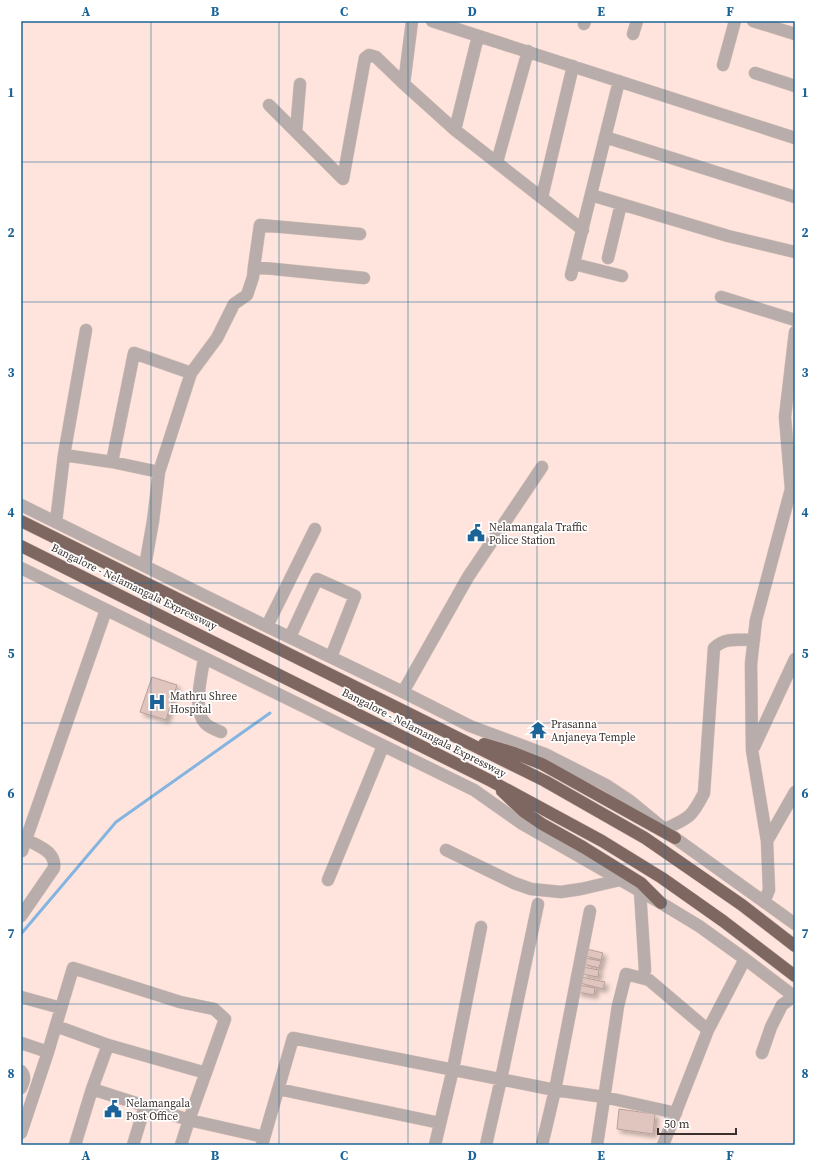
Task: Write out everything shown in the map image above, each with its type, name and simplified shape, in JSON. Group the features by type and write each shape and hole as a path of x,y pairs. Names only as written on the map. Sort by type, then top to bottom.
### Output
{"highway":[{"name":"Bangalore - Nelamangala Expressway","path":"21,521 552,785 645,838 742,905 795,946"},
{"name":"Bangalore - Nelamangala Expressway","path":"21,546 491,781 602,841 662,878 723,921 795,976"},
{"path":"457,737 514,753 542,764 676,838"},
{"path":"491,781 523,811 640,883 661,903"}],"street":[{"path":"404,84 412,21"},
{"path":"432,21 795,138"},
{"path":"633,34 637,21"},
{"path":"723,65 735,21"},
{"path":"754,21 795,34"},
{"path":"455,130 478,36"},
{"path":"496,162 528,52"},
{"path":"269,105 343,179 365,58 369,55 376,57 455,130 583,230"},
{"path":"542,197 573,66"},
{"path":"755,73 795,86"},
{"path":"618,80 583,230 572,270 622,276"},
{"path":"296,132 300,84"},
{"path":"605,137 795,197"},
{"path":"591,195 728,236 795,252"},
{"path":"608,258 621,204"},
{"path":"145,566 153,521 159,472 191,373 217,338 234,304 247,295 253,277 260,225 360,234"},
{"path":"254,268 364,278"},
{"path":"721,297 795,320"},
{"path":"56,522 64,455 86,330"},
{"path":"764,902 769,890 767,841 752,750 751,664 756,620 791,490 785,417 795,332"},
{"path":"112,462 134,353 191,373"},
{"path":"64,455 112,462 159,472"},
{"path":"403,692 468,577 542,467"},
{"path":"21,505 470,726 545,754 606,785 630,801 676,838 795,924"},
{"path":"267,626 315,529"},
{"path":"21,568 474,790 521,823 699,926 795,997 782,1005 771,1027 762,1052"},
{"path":"290,637 316,579 355,596 330,657"},
{"path":"22,851 106,610"},
{"path":"665,829 685,820 694,812 704,793 714,648 719,642 730,640 754,640"},
{"path":"204,658 198,703 200,715 205,724 221,732"},
{"path":"752,750 795,659"},
{"path":"328,880 383,746"},
{"path":"767,841 795,792"},
{"path":"21,916 54,868 55,860 50,853 26,839"},
{"path":"446,850 514,883 531,889 561,892 620,880"},
{"path":"640,891 645,970 642,978"},
{"path":"486,1145 538,904"},
{"path":"542,1145 555,1090 590,911"},
{"path":"435,1145 453,1069 481,927"},
{"path":"664,1145 708,1030 745,959"},
{"path":"21,1133 48,1052 73,968 180,1002 214,1009 226,1019 189,1120 182,1145"},
{"path":"597,1145 618,1006 626,974 649,980 708,1030"},
{"path":"21,997 61,1008"},
{"path":"56,1026 108,1045 206,1073"},
{"path":"92,1089 189,1120 263,1141 293,1038 555,1090 604,1097 676,1113"},
{"path":"21,1043 48,1052"},
{"path":"74,1145 108,1045"},
{"path":"21,1071 24,1074 24,1079 21,1088"},
{"path":"278,1089 440,1123"},
{"path":"133,1145 145,1106"}],"building":[{"path":"152,677 177,685 166,720 140,712"},
{"path":"587,949 603,953 601,960 585,956"},
{"path":"585,958 601,961 599,968 583,964"},
{"path":"583,967 599,970 598,977 582,974"},
{"path":"581,977 605,982 603,989 580,983"},
{"path":"579,985 595,988 594,995 577,992"},
{"path":"619,1109 655,1114 653,1134 617,1129"}],"waterway":[{"path":"21,934 116,822 270,713"}],"place":[{"name":"Nelamangala Traffic Police Station","path":"476,533"},
{"name":"Mathru Shree Hospital","path":"157,702"},
{"name":"Prasanna Anjaneya Temple","path":"538,730"},
{"name":"Nelamangala Post Office","path":"113,1109"}]}
